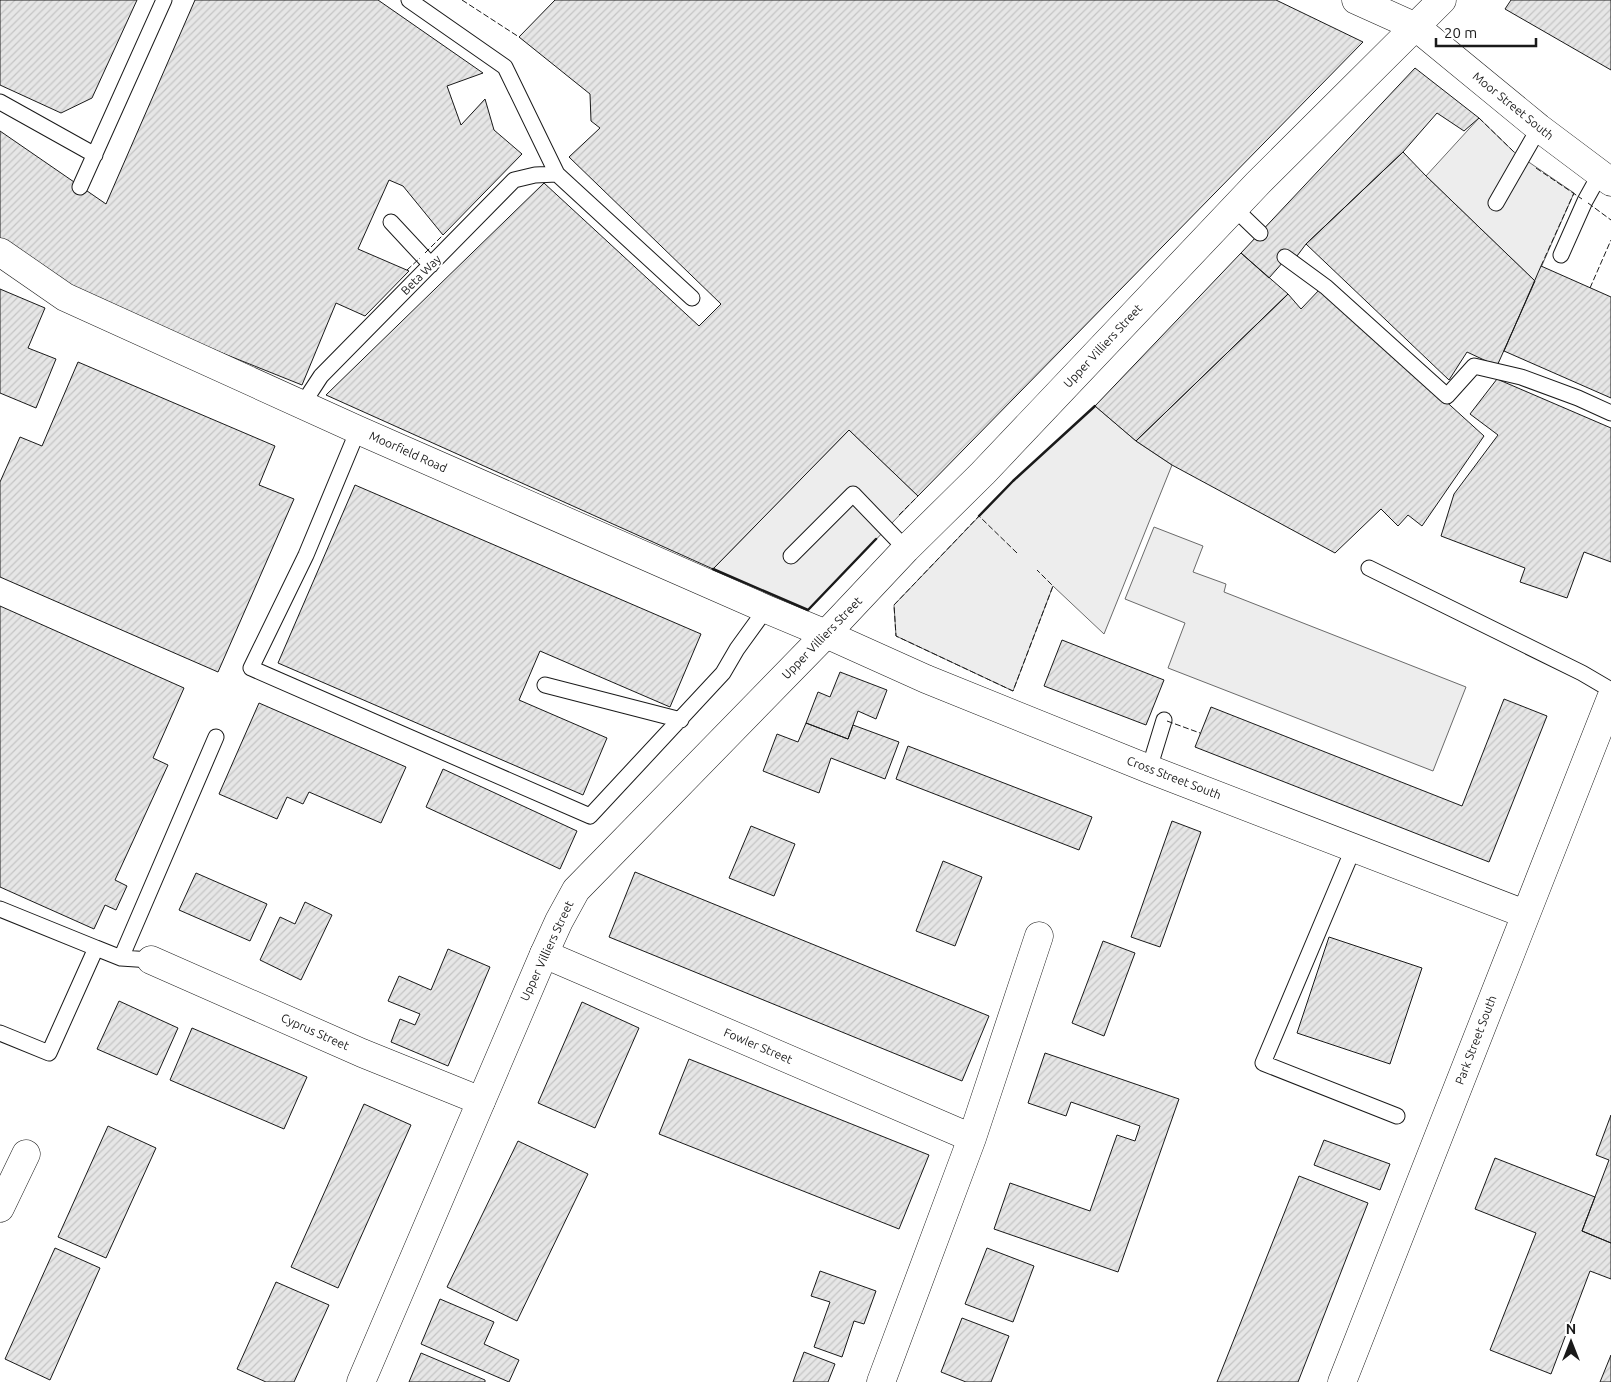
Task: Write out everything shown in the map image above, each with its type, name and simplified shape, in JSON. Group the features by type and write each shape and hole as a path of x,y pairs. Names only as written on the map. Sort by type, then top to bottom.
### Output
{"street":[{"name":"Moor Street South","path":"1356,0 1416,27 1539,128 1605,178"},
{"name":"Upper Villiers Street","path":"361,1382 544,954 576,890 983,472 1258,183 1442,0"},
{"name":"Moorfield Road","path":"0,252 41,277 65,297 358,430 826,634"},
{"name":"Cross Street South","path":"826,634 926,679 1149,769 1525,914"},
{"name":"Park Street South","path":"1342,1382 1611,698"},
{"path":"881,1382 972,1138 1040,936"},
{"name":"Fowler Street","path":"544,954 972,1138"},
{"name":"Cyprus Street","path":"150,960 362,1053 481,1101"},
{"path":"0,1208 26,1154"}],"lane":[{"path":"80,186 164,0"},
{"path":"409,0 505,67 557,174 692,298"},
{"path":"0,102 95,155"},
{"path":"1496,203 1539,128"},
{"name":"Beta Way","path":"302,405 321,376 514,180 535,175 557,174"},
{"path":"1561,255 1585,201 1605,178"},
{"path":"1234,208 1260,233"},
{"path":"391,222 431,265"},
{"path":"1285,256 1326,287 1447,396 1474,366 1521,377 1578,398 1611,413"},
{"path":"358,430 306,555 251,668 590,816 723,673 737,649 766,609"},
{"path":"791,556 853,494 906,549"},
{"path":"1369,568 1582,673 1611,690"},
{"path":"545,685 681,720"},
{"path":"1149,769 1164,720"},
{"path":"120,958 216,737"},
{"path":"1354,848 1264,1064 1397,1116"},
{"path":"0,909 120,958 150,960"},
{"path":"0,1033 49,1053 96,948"}],"shaded area":[{"path":"1479,118 1514,152 1574,193 1535,281 1426,176"},
{"path":"1095,406 1136,441 1172,465 1104,634 1053,586 1013,691 896,636 894,605 1013,481"},
{"path":"849,430 918,496 808,610 713,569"},
{"path":"1154,527 1203,546 1193,572 1226,584 1224,592 1466,687 1433,771 1168,668 1185,623 1125,599"}],"building":[{"path":"0,0 137,0 92,98 61,113 0,85"},
{"path":"195,0 378,0 483,73 447,86 461,125 485,99 494,130 522,154 443,235 403,186 389,180 358,249 409,271 365,316 336,303 302,385 67,291 0,244 0,131 106,204"},
{"path":"555,0 1276,0 1363,42 918,496 849,430 713,569 326,395 544,183 699,326 721,304 569,157 600,128 591,121 590,94 519,37"},
{"path":"1511,0 1611,0 1611,70 1505,9"},
{"path":"1415,68 1479,118 1464,131 1437,113 1403,152 1306,244 1294,260 1284,261 1269,278 1241,253"},
{"path":"1403,152 1535,281 1497,366 1467,352 1449,380 1306,244"},
{"path":"1241,253 1288,294 1136,441 1095,406"},
{"path":"1541,266 1611,297 1611,398 1504,351"},
{"path":"1321,288 1484,436 1422,526 1408,515 1398,526 1381,509 1335,553 1172,465 1136,441 1288,294 1301,309"},
{"path":"0,289 45,308 28,348 56,359 36,408 0,393"},
{"path":"78,362 275,446 259,485 294,499 218,672 0,577 0,482 20,437 42,446"},
{"path":"1497,379 1611,428 1611,562 1584,552 1567,598 1520,582 1525,568 1441,536 1454,494 1498,435 1470,414"},
{"path":"355,485 701,634 670,707 540,651 519,700 607,738 583,795 278,663"},
{"path":"0,606 184,688 153,758 168,765 115,880 127,886 116,910 105,905 94,929 0,887"},
{"path":"1062,640 1164,680 1146,725 1044,686"},
{"path":"840,672 887,690 876,719 858,711 848,739 806,723 818,692 830,697"},
{"path":"1504,699 1547,716 1489,862 1195,747 1211,707 1462,806"},
{"path":"259,703 406,767 381,823 309,792 303,804 287,797 277,819 219,794"},
{"path":"806,723 848,739 853,725 899,742 885,779 831,758 819,793 763,771 777,734 798,742"},
{"path":"908,746 1092,817 1079,850 896,779"},
{"path":"443,769 577,831 560,869 426,807"},
{"path":"1172,821 1201,832 1160,947 1131,937"},
{"path":"751,826 795,844 774,896 729,878"},
{"path":"943,861 982,877 955,946 916,931"},
{"path":"635,872 989,1016 962,1081 609,937"},
{"path":"196,873 267,904 250,941 179,910"},
{"path":"305,902 332,915 301,980 260,960 280,917 295,924"},
{"path":"1329,937 1422,968 1390,1064 1297,1033"},
{"path":"1103,941 1135,953 1104,1036 1072,1023"},
{"path":"448,949 490,967 448,1066 391,1042 400,1019 415,1025 420,1014 388,1001 399,976 431,990"},
{"path":"119,1001 178,1028 157,1075 97,1049"},
{"path":"582,1002 639,1028 595,1128 538,1103"},
{"path":"192,1028 307,1077 284,1129 170,1080"},
{"path":"1045,1053 1179,1099 1118,1272 994,1229 1010,1183 1090,1211 1117,1135 1135,1141 1140,1126 1071,1102 1066,1116 1028,1103"},
{"path":"689,1059 929,1155 899,1229 659,1134"},
{"path":"364,1104 411,1125 338,1288 291,1267"},
{"path":"1611,1115 1611,1243 1582,1231 1609,1160 1596,1155"},
{"path":"108,1126 156,1148 106,1258 58,1237"},
{"path":"1324,1140 1390,1164 1380,1190 1314,1165"},
{"path":"518,1141 588,1174 517,1321 447,1287"},
{"path":"1495,1158 1595,1197 1582,1231 1611,1243 1611,1279 1590,1271 1551,1374 1490,1350 1536,1233 1475,1209"},
{"path":"1299,1176 1368,1203 1298,1382 1217,1382"},
{"path":"55,1248 100,1268 50,1380 5,1359"},
{"path":"987,1248 1034,1266 1013,1322 965,1304"},
{"path":"820,1271 876,1291 864,1324 854,1321 842,1357 814,1347 830,1302 811,1296"},
{"path":"276,1282 329,1305 294,1382 266,1382 237,1369"},
{"path":"440,1299 494,1322 484,1344 519,1360 509,1382 421,1344"},
{"path":"962,1318 1009,1336 991,1382 966,1382 941,1372"},
{"path":"804,1352 835,1364 828,1382 793,1382"},
{"path":"421,1353 485,1380 485,1382 409,1382"},
{"path":"1611,1355 1611,1382 1600,1382"}],"fence":[{"path":"462,0 519,37"},
{"path":"1479,118 1514,152"},
{"path":"1536,168 1582,199"},
{"path":"1541,266 1574,193"},
{"path":"1588,203 1611,220"},
{"path":"425,253 443,235"},
{"path":"1590,288 1611,240"},
{"path":"407,270 420,258"},
{"path":"899,515 918,496"},
{"path":"1017,553 979,516 894,605 896,636 1013,691 1053,586 1037,570"},
{"path":"1167,721 1200,733"}],"wall":[{"path":"979,516 1013,481 1095,406"},
{"path":"713,569 808,610 876,539"}]}
